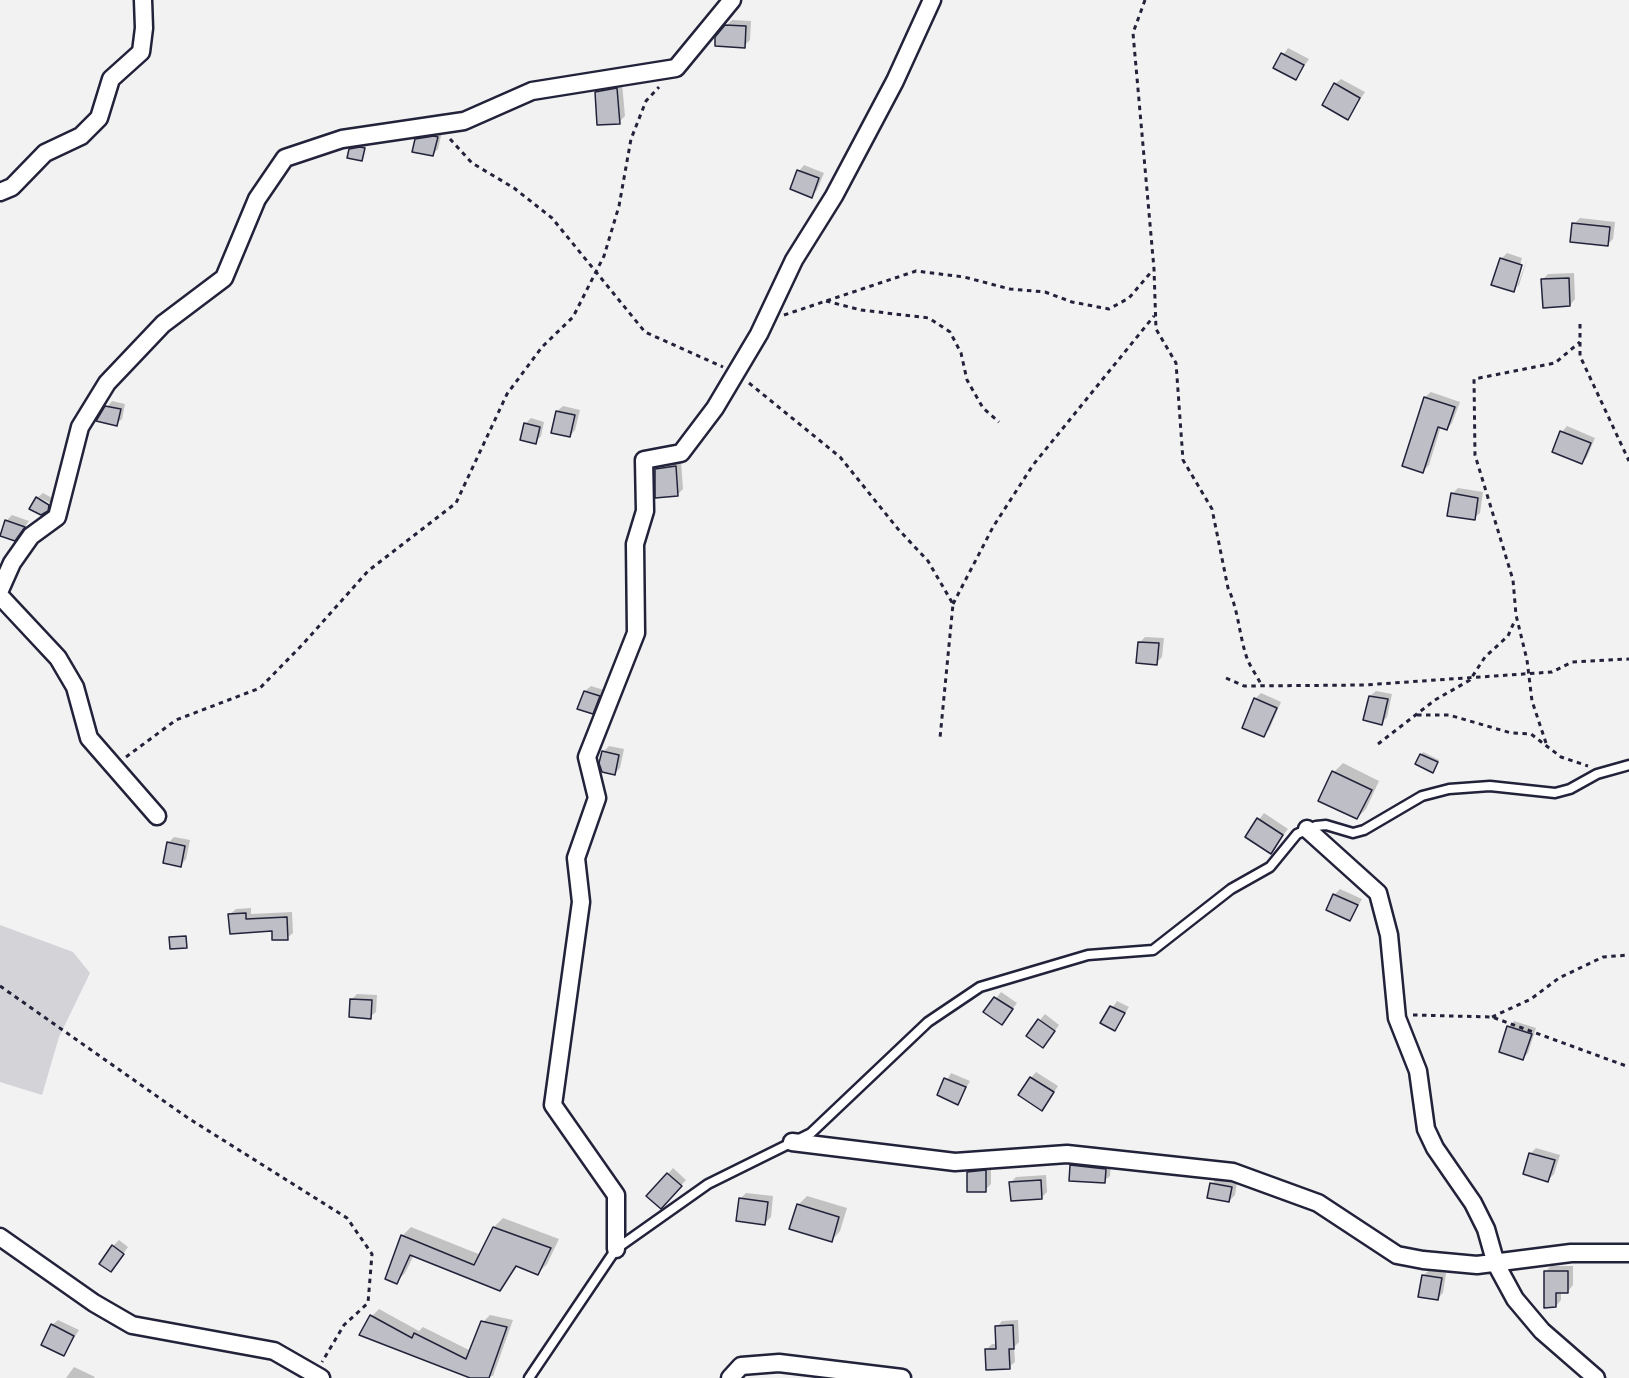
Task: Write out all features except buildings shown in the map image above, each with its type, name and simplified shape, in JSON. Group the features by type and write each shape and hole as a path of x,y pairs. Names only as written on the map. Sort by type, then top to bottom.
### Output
{"street":[{"path":"0,192 12,187 45,153 81,136 99,118 111,79 141,52 144,28 143,0"},
{"path":"0,590 12,563 31,536 57,517 80,427 107,383 163,324 224,278 257,199 285,158 342,139 464,121 532,91 676,68 732,0"},
{"path":"616,1249 616,1195 554,1105 581,902 576,858 597,798 587,757 636,633 635,544 645,511 644,460 681,453 715,408 764,323 794,260 834,196 895,81 932,0"},
{"path":"0,596 58,658 75,687 89,738 157,816"},
{"path":"1307,829 1378,893 1389,935 1397,1018 1418,1071 1426,1129 1435,1148 1473,1203 1486,1229 1496,1264 1515,1299 1542,1331 1596,1378"},
{"path":"792,1142 955,1161 1067,1154 1233,1172 1318,1203 1397,1255 1478,1265 1571,1253 1629,1253"},
{"path":"0,1237 94,1303 132,1325 274,1351 318,1376"},
{"path":"730,1378 741,1366 779,1363 902,1378"}],"lane":[{"path":"529,1378 616,1249 708,1184 810,1133 928,1022 980,987 1089,955 1153,950 1232,889 1270,867 1297,834 1307,829 1326,825 1353,833 1364,830 1422,796 1449,789 1482,785 1555,793 1570,789 1598,774 1629,765"}],"path":[{"path":"1144,0 1133,33 1154,269 1156,329 1176,363 1183,460 1212,509 1228,588 1233,599 1248,662 1262,686"},
{"path":"112,767 176,720 260,688 368,571 456,504 507,394 542,347 573,317 597,271 604,256 619,206 631,139 646,101 676,68"},
{"path":"436,125 472,164 514,188 552,218 645,332 736,373 840,457 898,530 928,561 953,604"},
{"path":"764,323 916,271 964,277 1010,289 1045,292 1072,302 1109,309 1129,298 1154,269"},
{"path":"825,301 861,310 929,318 950,332 961,353 967,380 983,408 999,422"},
{"path":"940,738 953,604 993,527 1033,465 1155,315"},
{"path":"1580,324 1580,356 1629,461"},
{"path":"1546,743 1532,701 1529,673 1516,615 1513,580 1475,455 1474,379 1555,363 1580,342"},
{"path":"1378,744 1435,700 1470,680 1485,657 1512,630 1516,615"},
{"path":"1226,678 1244,686 1364,685 1470,680 1552,672 1572,662 1629,659"},
{"path":"1416,715 1449,715 1511,733 1531,734 1546,743 1561,757 1593,768 1611,771"},
{"path":"1492,1017 1531,999 1559,978 1603,957 1629,955"},
{"path":"0,986 188,1118 347,1218 372,1254 368,1303 344,1325 318,1376"},
{"path":"1397,1018 1415,1015 1492,1017 1629,1067"}],"shaded area":[{"path":"0,925 73,952 90,973 59,1037 42,1095 0,1082"}]}
